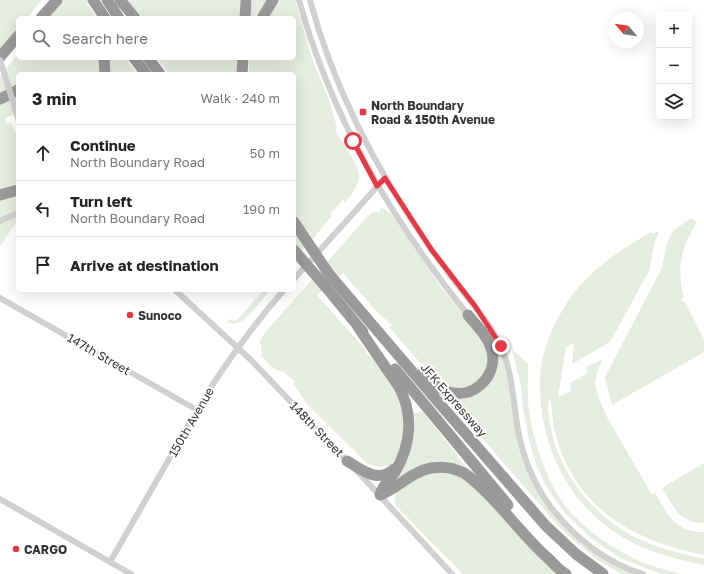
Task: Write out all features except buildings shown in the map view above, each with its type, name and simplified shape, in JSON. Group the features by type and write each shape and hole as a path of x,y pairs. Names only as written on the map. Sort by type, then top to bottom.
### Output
{"highway":[{"path":"34,16 47,0"},
{"path":"43,16 56,0"},
{"path":"93,0 97,16"},
{"path":"93,0 104,16"},
{"path":"107,0 118,16"},
{"path":"120,0 133,16"},
{"path":"245,16 246,0"},
{"path":"263,16 273,0"},
{"path":"0,60 16,39"},
{"path":"0,60 16,45"},
{"path":"104,60 105,72"},
{"path":"136,60 144,72"},
{"path":"150,60 158,72"},
{"path":"242,72 243,60"},
{"path":"0,99 16,91"},
{"path":"0,195 16,191"},
{"path":"296,230 329,280"},
{"name":"JFK Expressway","path":"296,252 329,280 388,344 546,526 587,563 603,574"},
{"name":"JFK Expressway","path":"329,280 358,326 541,544 575,574"},
{"path":"388,344 428,380 442,390 456,394 472,391 487,379 492,367 493,359 489,343 468,315"},
{"path":"358,326 396,382 406,404 409,416 409,436 405,452 393,475 381,489 380,495"},
{"path":"348,461 367,473 378,476 389,474 400,463"},
{"path":"380,495 390,491 404,480 424,470 438,467 461,472 483,489 547,558 566,574"},
{"path":"587,563 611,574"}],"street":[{"path":"299,0 327,84 350,135 377,186 423,256 468,315"},
{"path":"310,0 329,60 345,98 362,136 385,178 431,249 475,306 501,346 512,385 519,433 524,452 531,472 544,496 568,526 590,546 621,566 643,574"},
{"path":"0,60 16,112"},
{"path":"296,277 385,178"},
{"path":"0,221 16,214"},
{"name":"148th Street","path":"178,292 238,347 348,461 452,574"},
{"name":"150th Avenue","path":"110,562 220,372 262,316 282,292"},
{"name":"147th Street","path":"0,298 197,410"},
{"path":"0,499 131,574"}],"shaded area":[{"path":"0,0 42,0 29,16 16,16 16,31 0,50"},
{"path":"63,0 91,0 87,3 96,16 50,16"},
{"path":"127,0 240,0 240,13 252,5 252,0 267,0 256,16 141,16"},
{"path":"277,0 295,0 312,58 329,100 337,127 335,129 356,165 359,177 356,187 350,197 345,202 343,200 330,214 332,216 296,259 296,227 301,223 296,216 296,72 249,72 249,60 296,60 296,16 267,16"},
{"path":"16,56 16,60 127,60 136,72 16,72 16,86 0,94 0,76"},
{"path":"158,60 238,60 238,72 168,72"},
{"path":"16,96 16,114 5,118 7,124 11,123 16,134 16,223 0,246 0,103"},
{"path":"381,208 387,210 394,218 440,286 486,342 489,356 487,369 477,383 461,389 444,385 429,373 389,327 392,325 377,312 343,273 317,295 365,349 367,355 371,356 385,373 403,404 405,427 398,457 390,465 379,467 368,464 307,404 293,383 295,382 283,371 282,372 273,368 260,355 262,355 260,341 264,334 365,219 373,212 380,212"},
{"path":"691,218 697,222 687,241 680,267 680,277 684,298 681,299 682,302 685,302 704,340 704,352 612,405 605,377 662,268 667,244 671,234 674,230"},
{"path":"658,231 649,271 610,342 572,364 574,343 566,347 558,397 571,391 570,383 588,373 586,367 603,359 597,372 595,384 598,396 607,417 652,495 655,493 669,515 679,525 686,529 704,532 704,555 678,549 653,540 630,530 610,516 592,500 576,481 564,458 554,428 551,399 548,402 550,423 562,463 585,497 600,513 616,526 642,541 704,559 704,565 678,559 641,546 617,534 593,515 572,490 563,476 550,446 542,413 540,374 542,360 550,336 565,306 582,283 603,264 639,239 651,232 652,234"},
{"path":"262,292 268,292 251,314 245,319 233,324 227,322 230,319 236,321"},
{"path":"512,349 528,364 528,404 534,436 549,478 563,503 583,524 615,548 643,562 682,574 661,574 620,558 592,539 566,514 556,501 545,484 536,464 529,440 523,408 521,386"},
{"path":"500,350 506,365 517,431 540,494 601,557 633,574 621,574 598,560 574,541 554,521 444,394 471,396 484,389 493,378 498,365 498,351"},
{"path":"422,411 473,475 443,463 391,484 410,451 415,424 414,414"},
{"path":"704,463 704,523 696,523 678,513 662,488"},
{"path":"433,471 452,472 469,480 562,574 463,574 396,506 394,498 398,489"}],"place":[{"name":"North Boundary Road & 150th Avenue","path":"363,112"},
{"name":"Sunoco","path":"130,315"},
{"name":"CARGO","path":"16,549"}],"route":[{"path":"353,141 377,186 385,178 431,249 475,306 501,346"}]}
